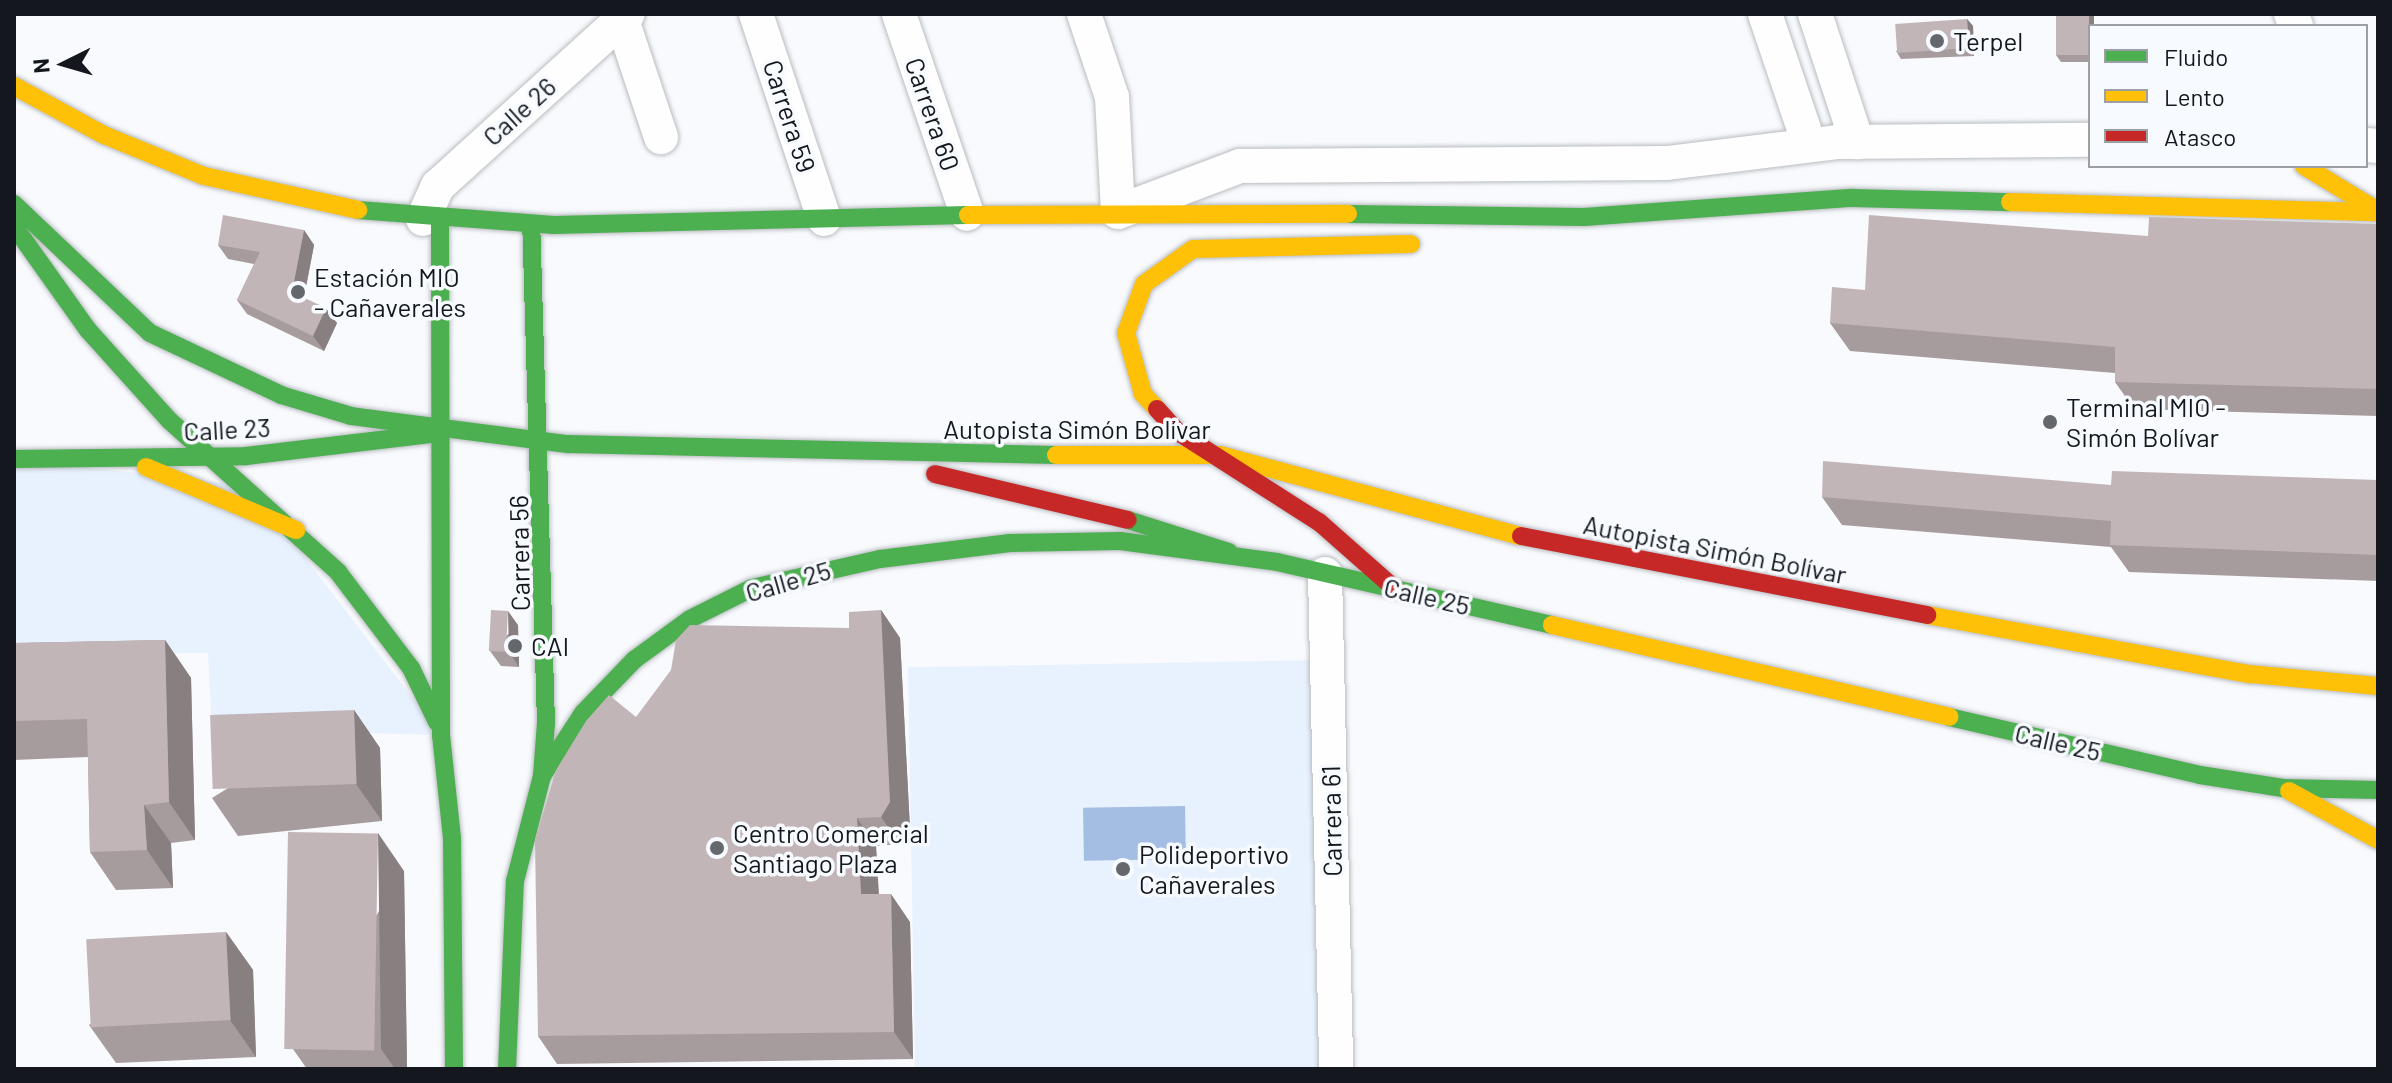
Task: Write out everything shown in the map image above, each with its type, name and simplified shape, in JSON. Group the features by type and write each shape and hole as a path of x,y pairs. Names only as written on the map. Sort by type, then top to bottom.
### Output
{"main road":[{"path":"14,86 104,135 204,176 324,206 432,219 531,224 1118,212 1584,217 1852,198 2378,211"},
{"path":"2307,168 2378,211"},
{"name":"Autopista Simón Bolívar","path":"14,204 150,333 214,367 351,416 442,432 541,442 847,455 1220,455 1362,498 1624,560 2250,674 2378,686"},
{"path":"1395,589 1319,522 1220,455 1178,432 1143,394 1130,365 1128,322 1156,271 1212,245 1440,240 1584,217"},
{"path":"432,219 442,432 441,735 452,838 454,1069"},
{"name":"Carrera 56","path":"507,1069 515,881 542,776 541,442 531,224"},
{"path":"14,226 88,330 170,421 213,455 296,530 411,668 441,735"},
{"name":"Calle 23","path":"14,459 124,461 442,432"},
{"path":"847,455 1029,493 1229,552"},
{"path":"124,461 296,530"},
{"name":"Calle 25","path":"542,776 583,713 634,660 700,614 786,577 1010,543 1120,541 1229,552 2200,775 2283,788 2378,790"},
{"path":"2283,788 2378,840"}],"street":[{"name":"Carrera 59","path":"756,14 824,219"},
{"name":"Carrera 60","path":"899,14 967,214"},
{"path":"1084,14 1112,97 1118,212 1240,166 1667,163 1809,144 2088,140"},
{"path":"1765,14 1809,144"},
{"path":"1815,14 1857,142"},
{"path":"623,16 661,137"},
{"name":"Calle 26","path":"432,219 438,186 623,16"},
{"name":"Carrera 61","path":"1325,574 1336,1069"}],"shaded area":[{"path":"14,459 250,486 441,735 212,729 208,653 14,654"},
{"name":"Polideportivo Cañaverales","path":"1328,660 1335,1069 915,1069 908,667"}],"water":[{"path":"1185,806 1186,859 1084,861 1083,808"}],"building":[{"name":"Terpel","path":"2056,14 2089,14 2088,55 2056,55"},
{"name":"Terpel","path":"1967,19 1969,48 1897,53 1895,24"},
{"path":"223,215 304,230 292,292 326,308 313,336 237,300 260,252 218,245"},
{"path":"1869,215 2148,236 2149,217 2378,224 2378,389 2115,382 2115,347 1830,323 1832,287 1865,290"},
{"path":"1823,461 2111,485 2112,471 2378,480 2378,555 2110,545 2111,521 1822,497"},
{"path":"491,610 508,611 506,652 489,651"},
{"name":"Centro Comercial Santiago Plaza","path":"881,610 890,802 881,817 857,818 861,894 891,894 894,1032 538,1036 535,840 556,770 586,721 609,695 636,717 671,670 676,640 690,625 849,628 849,612"},
{"path":"165,640 169,802 144,805 147,850 90,852 87,719 14,721 14,643"},
{"path":"354,710 357,784 213,789 210,715"},
{"path":"288,832 378,834 374,1051 284,1049"},
{"path":"226,932 231,1020 91,1027 86,939"}],"traffic: fast":[{"path":"1348,214 1584,217 1852,198 2010,202"},
{"path":"14,204 150,333 281,395 351,416 568,444 1056,455"},
{"path":"358,210 553,225 968,215"},
{"path":"440,220 441,735 452,838 454,1069"},
{"path":"507,1069 515,881 542,776 546,723 531,224"},
{"path":"14,226 88,330 170,421 338,572 411,668 437,722"},
{"path":"14,459 246,456 439,433"},
{"path":"1128,520 1229,552"},
{"path":"542,776 583,713 634,660 690,619 752,588 880,559 1010,543 1120,541 1277,562 1552,625"},
{"path":"1949,717 2200,775 2283,788 2378,790"}],"traffic: slow":[{"path":"14,86 104,135 204,176 358,210"},
{"path":"2307,168 2378,211"},
{"path":"2010,202 2378,212"},
{"path":"968,215 1348,214"},
{"path":"1157,409 1143,394 1126,333 1144,284 1193,249 1411,244"},
{"path":"1056,455 1220,455 1521,536"},
{"path":"146,467 296,530"},
{"path":"1927,615 2250,674 2378,686"},
{"path":"1552,625 1949,717"},
{"path":"2289,791 2378,840"}],"traffic: jam":[{"path":"1157,409 1178,432 1319,522 1395,589"},
{"path":"935,474 1128,520"},
{"path":"1521,536 1927,615"}],"place":[{"name":"Terpel","path":"1937,41"},
{"name":"Estación MIO - Cañaverales","path":"298,292"},
{"name":"Terminal MIO - Simón Bolívar","path":"2050,422"},
{"name":"CAI","path":"515,646"},
{"name":"Centro Comercial Santiago Plaza","path":"717,848"},
{"name":"Polideportivo Cañaverales","path":"1123,869"}]}
